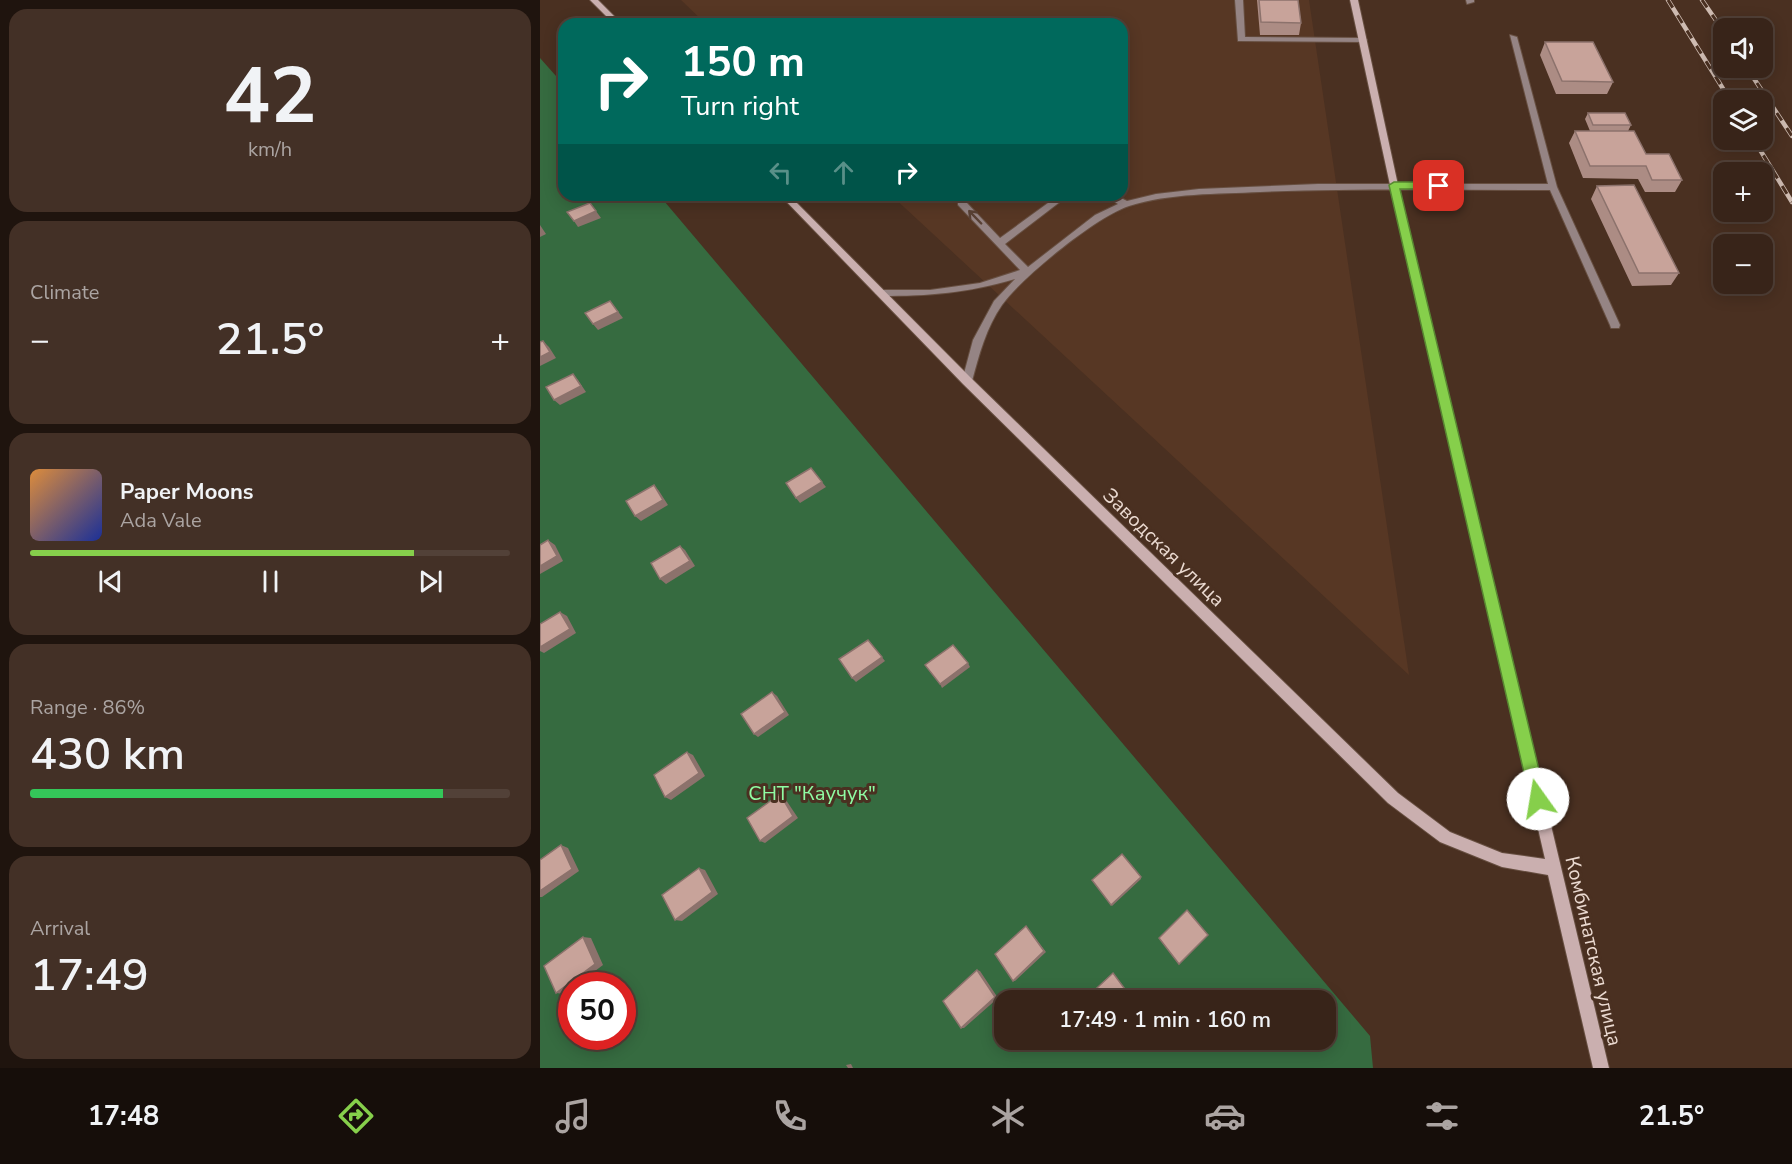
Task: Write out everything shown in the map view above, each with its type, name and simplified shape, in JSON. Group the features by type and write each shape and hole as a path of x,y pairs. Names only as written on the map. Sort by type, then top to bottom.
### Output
{"main road":[{"path":"594,0 612,18"},
{"name":"Комбинатская улица","path":"1354,0 1394,185 1601,1068"},
{"name":"Заводская улица","path":"790,201 967,381 1393,798 1445,837 1502,860 1554,868"}],"lane":[{"path":"1239,0 1241,39 1363,40"},
{"path":"1513,37 1553,187 1615,325"},
{"path":"967,381 978,340 999,303 1027,272 1098,217 1126,204 1156,196 1199,192 1394,185 1553,187"},
{"path":"964,201 961,203 1027,272"},
{"path":"1000,243 1057,201"},
{"path":"1120,201 1126,204"},
{"path":"880,293 950,291 980,286 1027,272"}],"shaded area":[{"path":"681,0 1309,0 1409,675 897,201 1128,201 1128,18 700,18"}],"green space":[{"name":"СНТ \"Каучук\"","path":"540,58 558,78 558,201 664,201 1331,990 994,990 994,1050 1336,1050 1336,996 1370,1036 1373,1068 540,1068"}],"building":[{"path":"1259,0 1298,0 1301,23 1261,22"},
{"path":"1545,42 1593,42 1613,82 1562,81"},
{"path":"1588,113 1625,113 1631,125 1593,125"},
{"path":"1575,131 1634,131 1646,154 1669,154 1682,180 1652,180 1646,166 1590,166"},
{"path":"1634,185 1679,273 1639,273 1597,186"},
{"path":"590,203 596,211 574,221 567,212"},
{"path":"610,301 618,312 593,324 585,313"},
{"path":"543,341 550,352 540,357 540,342"},
{"path":"573,374 581,386 554,400 546,387"},
{"path":"811,468 822,482 796,498 786,483"},
{"path":"654,485 663,500 635,516 626,501"},
{"path":"548,540 557,556 540,566 540,545"},
{"path":"680,546 690,561 660,579 651,563"},
{"path":"560,612 570,629 540,647 540,624"},
{"path":"868,640 882,657 852,678 839,659"},
{"path":"953,645 968,663 940,684 925,665"},
{"path":"772,692 785,712 754,734 741,714"},
{"path":"687,752 699,773 665,797 654,775"},
{"path":"780,794 793,816 760,841 747,818"},
{"path":"561,845 572,869 540,891 540,860"},
{"path":"1122,854 1141,877 1111,905 1092,880"},
{"path":"699,868 712,892 675,920 662,895"},
{"path":"1187,910 1208,935 1179,964 1159,938"},
{"path":"1026,926 1044,951 1013,981 995,954"},
{"path":"583,937 595,964 584,972 558,972 558,992 556,993 544,966"},
{"path":"977,970 994,996 961,1028 943,1001"},
{"path":"1113,973 1126,990 1095,990"}],"railway":[{"path":"1668,0 1724,90"},
{"path":"1702,0 1714,18"},
{"path":"1754,78 1792,136"},
{"path":"1760,150 1792,202"}],"route":[{"path":"1439,186 1394,185 1538,799"}]}
